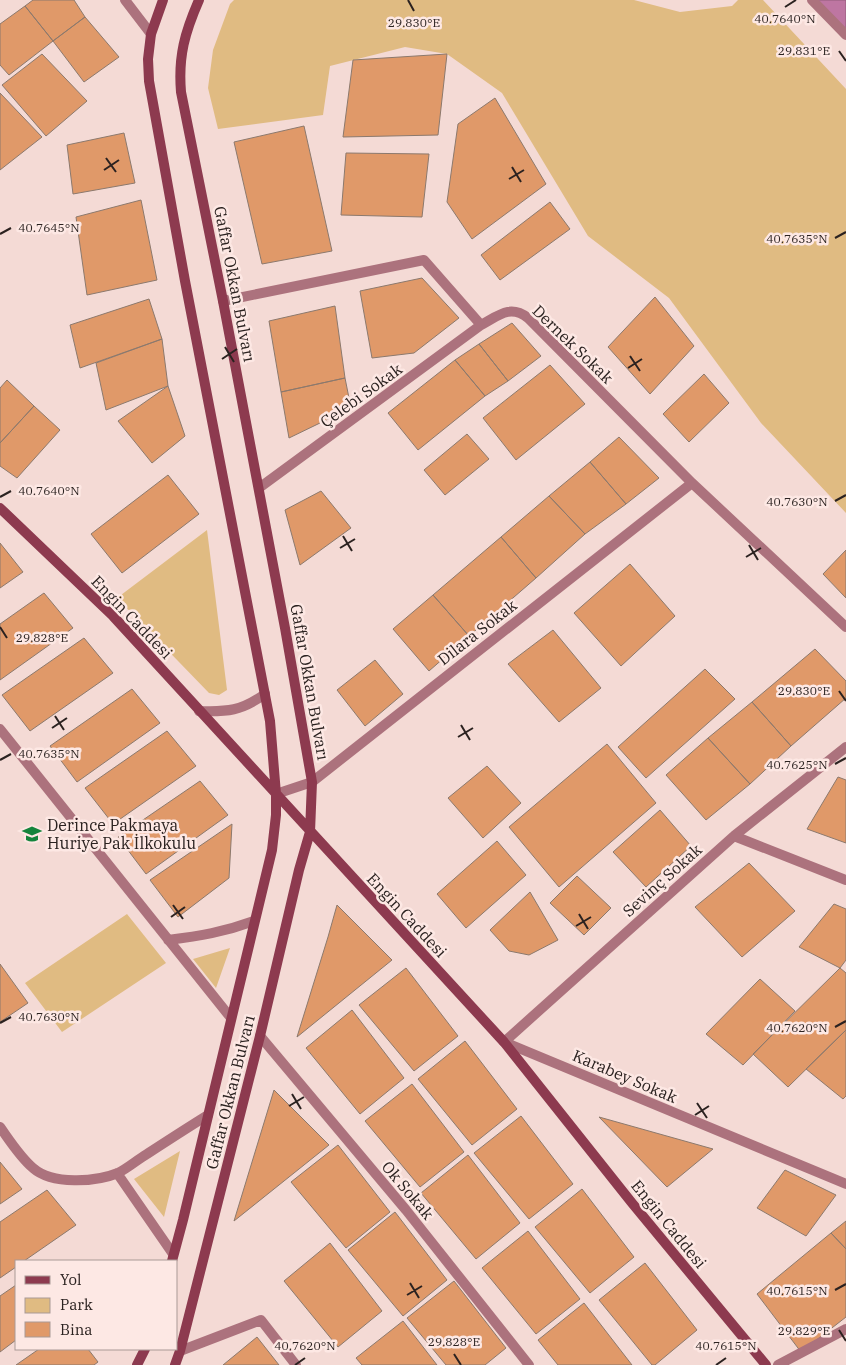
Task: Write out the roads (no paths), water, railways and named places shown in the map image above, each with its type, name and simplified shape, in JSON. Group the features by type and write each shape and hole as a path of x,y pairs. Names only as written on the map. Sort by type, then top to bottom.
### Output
{"main road":[{"name":"Gaffar Okkan Bulvarı","path":"163,0 151,34 148,59 149,81 185,281 270,721 276,794 272,850 172,1258"},
{"name":"Gaffar Okkan Bulvarı","path":"175,1365 260,1036 299,870 310,832 312,782 259,488 181,92 179,74 181,55 199,0"},
{"name":"Engin Caddesi","path":"0,508 113,616 504,1042 766,1365"},
{"path":"138,1365 145,1350"}],"street":[{"path":"125,0 151,34"},
{"path":"812,0 846,35"},
{"path":"223,301 424,260 481,325"},
{"name":"Dernek Sokak","path":"481,325 511,310 520,312 692,483 846,627"},
{"name":"Çelebi Sokak","path":"259,488 481,325"},
{"name":"Dilara Sokak","path":"276,794 312,782 692,483"},
{"path":"199,710 220,712 235,710 251,704 265,694"},
{"path":"0,729 231,1018"},
{"name":"Sevinç Sokak","path":"504,1042 734,836 846,747"},
{"path":"734,836 846,880"},
{"path":"168,940 221,932 254,921"},
{"name":"Ok Sokak","path":"260,1036 406,1210 529,1365"},
{"name":"Karabey Sokak","path":"504,1042 846,1184"},
{"path":"0,1127 22,1157 34,1169 44,1176 75,1181 94,1179 118,1173 208,1115"},
{"path":"118,1173 172,1258"},
{"path":"180,1351 262,1320 296,1365"},
{"path":"778,1365 846,1329"}],"place":[{"name":"Derince Pakmaya Huriye Pak İlkokulu","path":"32,834"}]}
